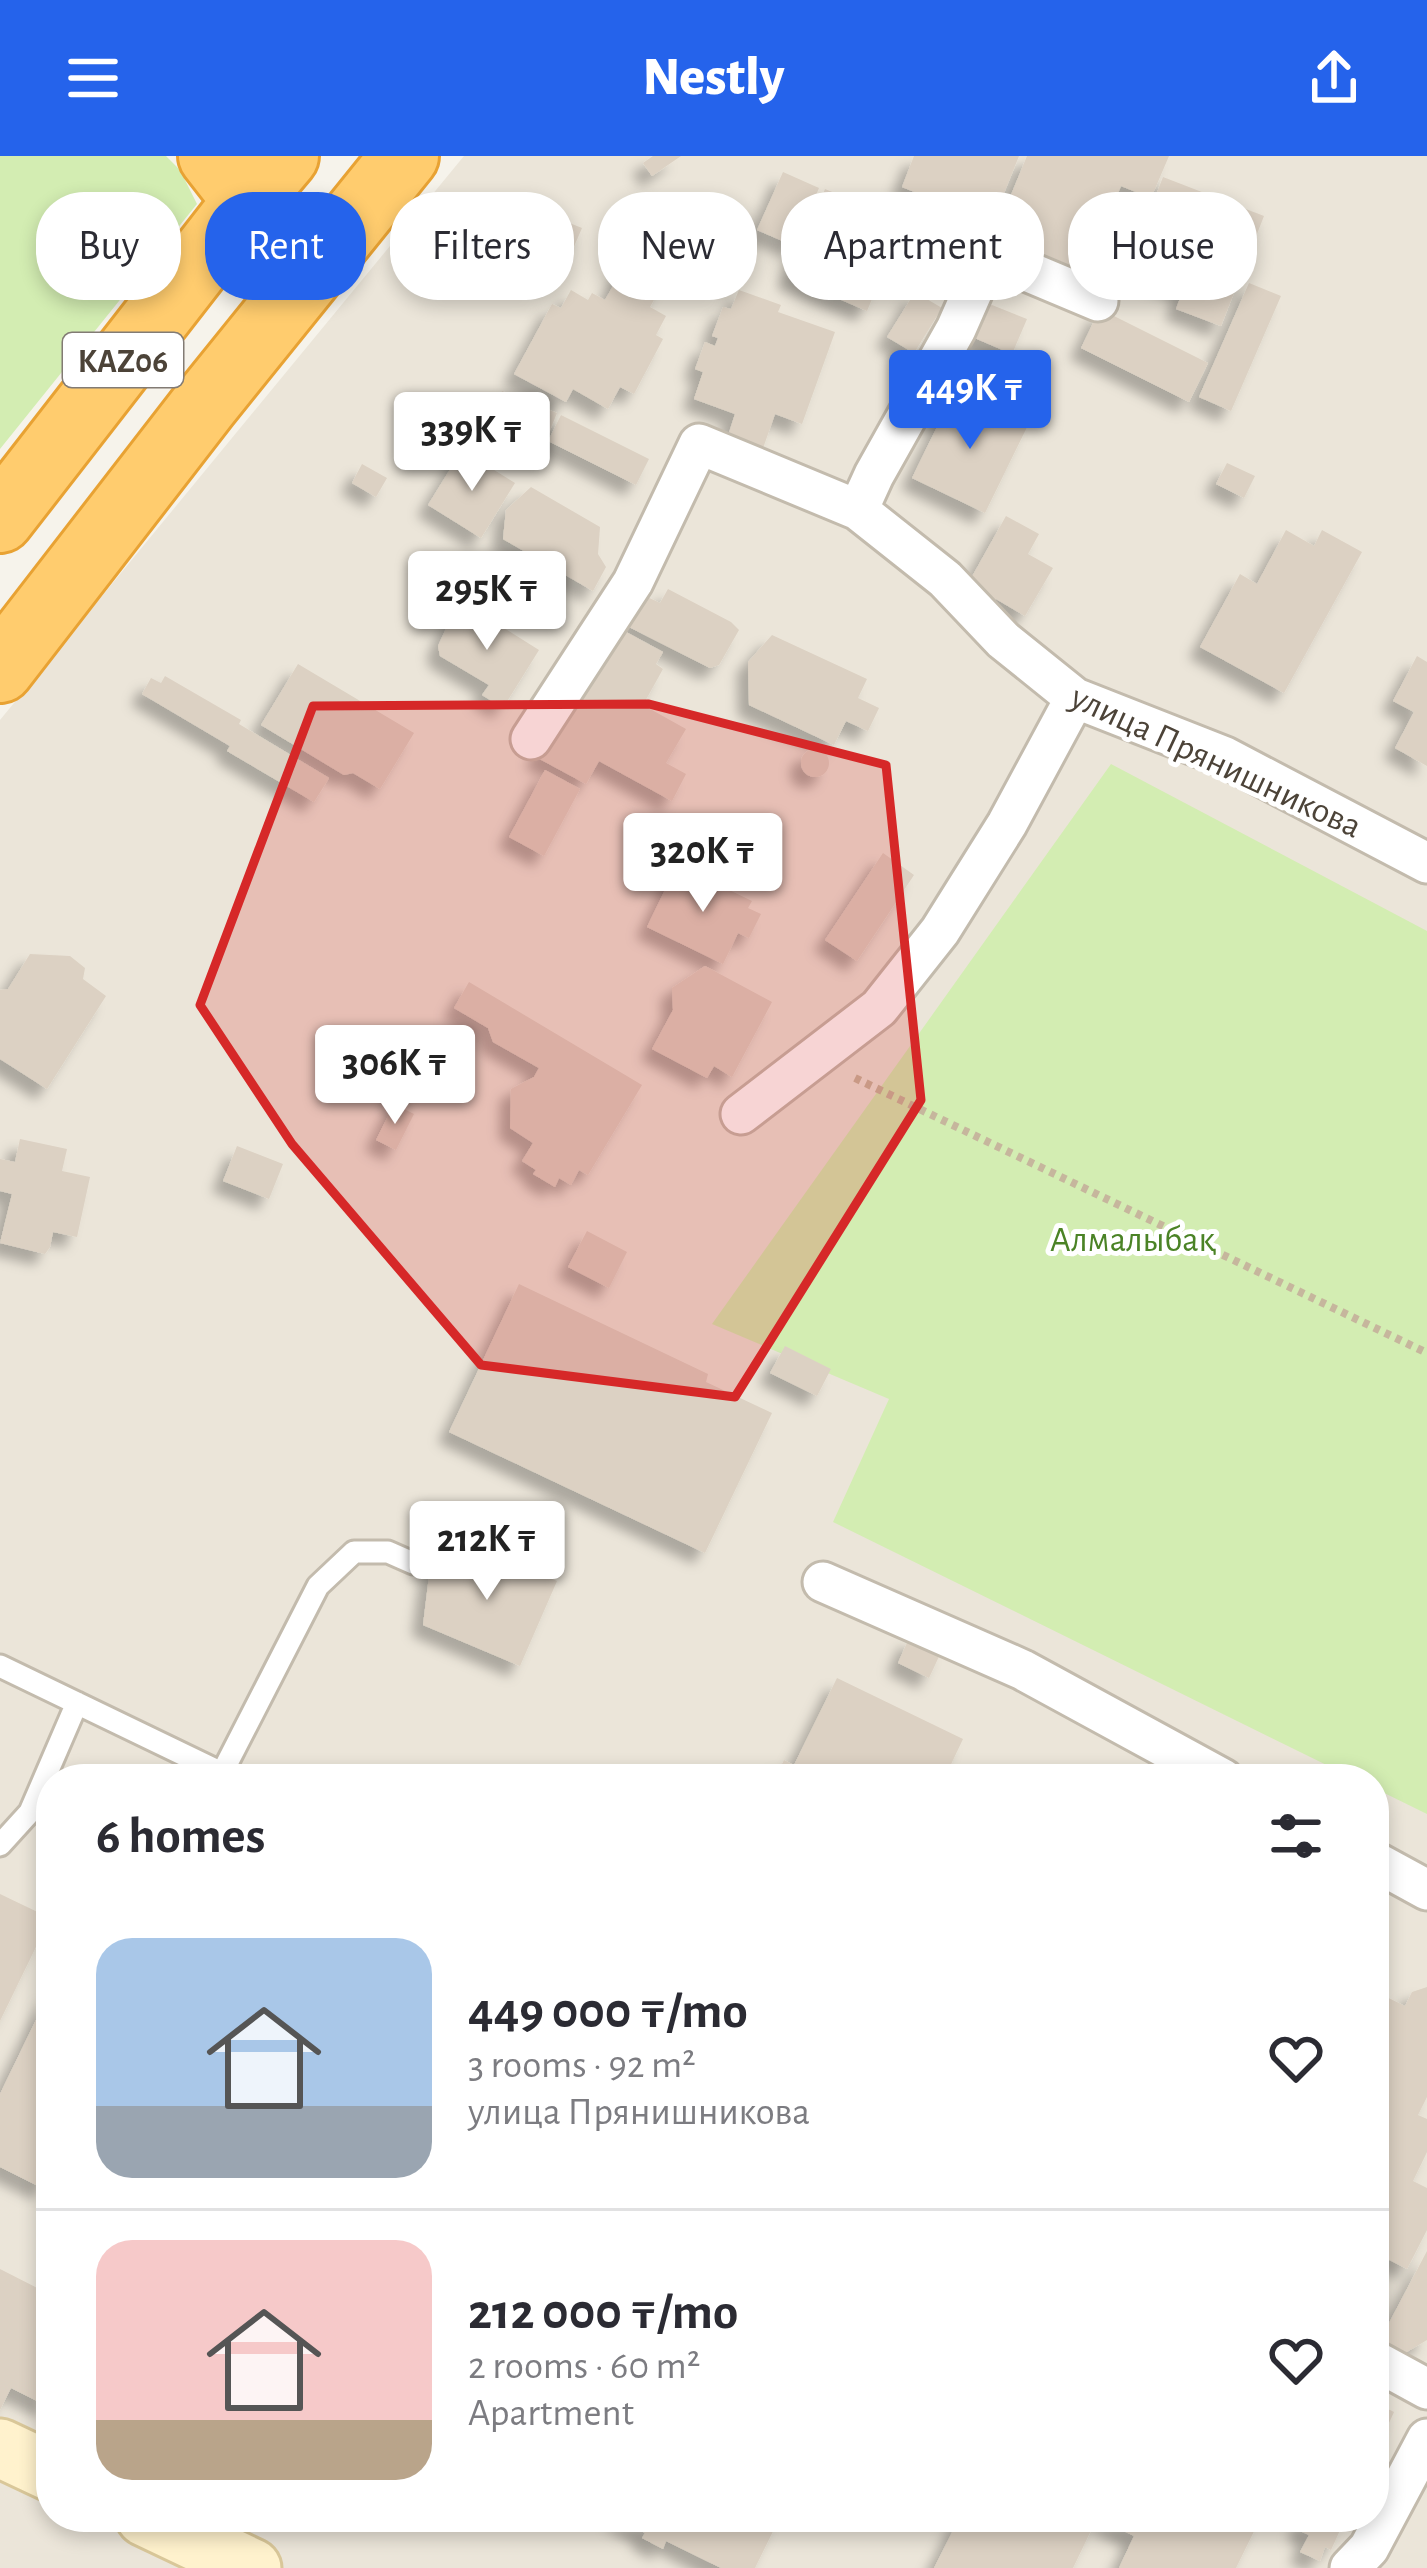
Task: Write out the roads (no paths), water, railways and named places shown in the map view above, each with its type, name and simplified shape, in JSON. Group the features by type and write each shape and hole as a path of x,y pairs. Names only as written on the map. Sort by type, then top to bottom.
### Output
{"highway":[{"name":"KАZ06","path":"0,669 405,156"},
{"name":"KАZ06","path":"0,519 248,171"},
{"path":"205,404 242,329 260,263 248,171"}],"main road":[{"path":"0,2448 36,2465"},
{"path":"182,2532 224,2549"}],"street":[{"path":"858,510 956,329 982,270 998,259 1098,301"},
{"name":"улица Прянишникова","path":"531,739 633,582 699,444 858,510 945,579 1003,640 1075,698 1226,757 1427,862"},
{"path":"741,1114 880,1008 940,932 1007,824 1075,698"},
{"path":"823,1582 1023,1670 1195,1764"},
{"path":"1389,1869 1427,1890"},
{"path":"1389,2368 1427,2389"},
{"path":"1389,2510 1427,2439"},
{"path":"1350,2568 1378,2532"}],"lane":[{"path":"234,1764 318,1586 354,1552 388,1552 413,1563"},
{"path":"0,1666 203,1764"},
{"path":"51,1764 77,1703"},
{"path":"0,1845 30,1812 36,1798"}],"park label":[{"name":"Алмалыбақ","path":"1133,1238"}]}
